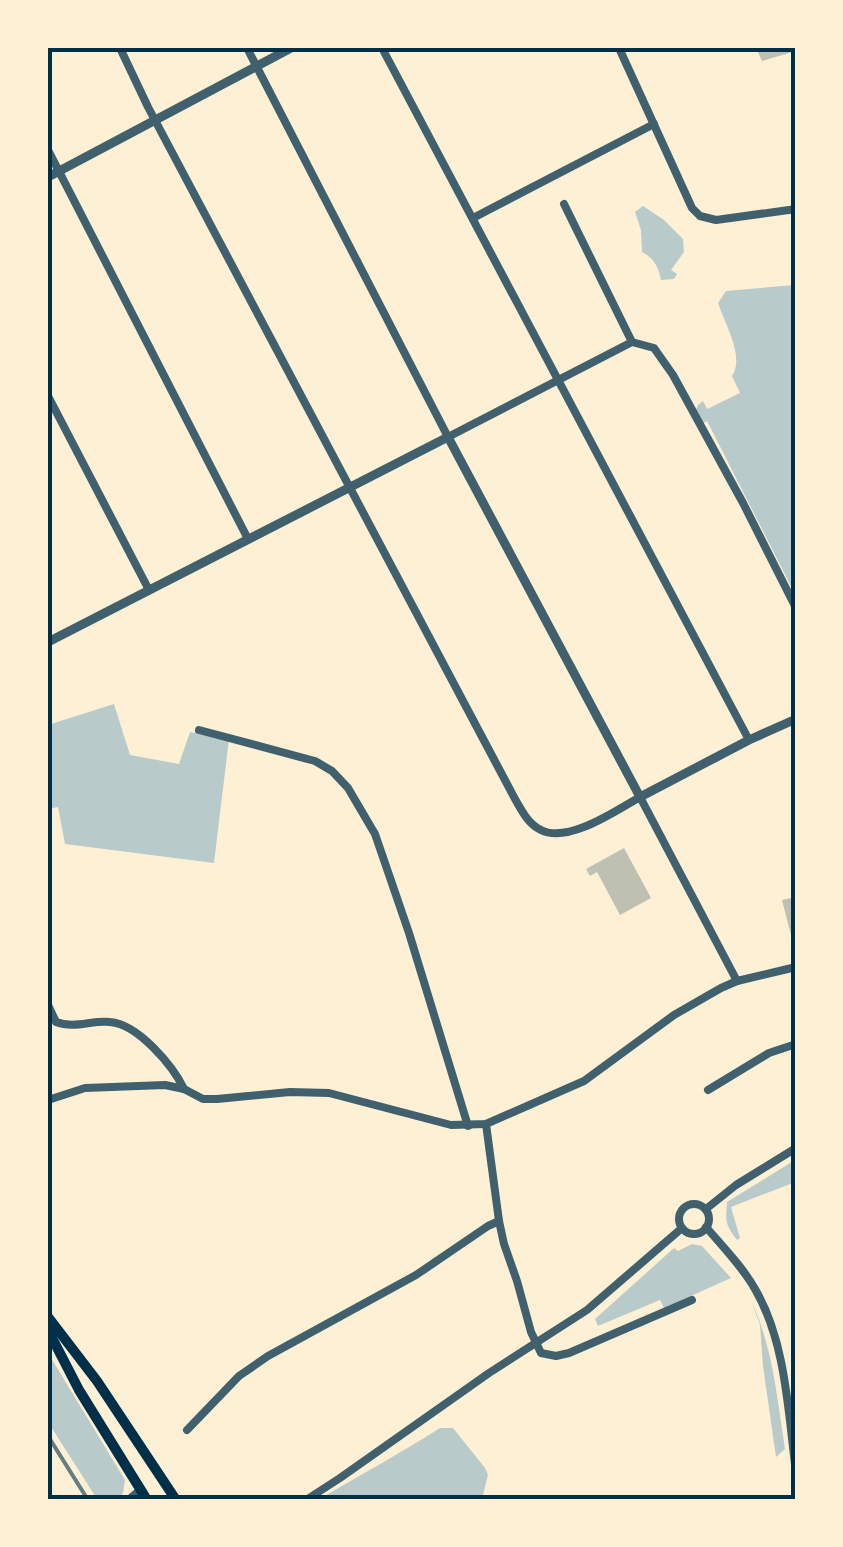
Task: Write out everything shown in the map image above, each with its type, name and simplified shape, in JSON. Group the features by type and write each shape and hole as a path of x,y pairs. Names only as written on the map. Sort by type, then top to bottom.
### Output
{"main road":[{"path":"48,1317 176,1500"},
{"path":"48,1330 144,1495"}],"street":[{"path":"120,48 529,822 544,832 561,834 588,826 796,719"},
{"path":"247,48 448,437 738,981"},
{"path":"48,177 291,48"},
{"path":"382,48 749,740"},
{"path":"619,48 692,208 700,216 716,220 796,208"},
{"path":"473,218 654,124"},
{"path":"48,150 248,540"},
{"path":"564,204 632,342"},
{"path":"49,638 632,342 654,348 673,374 796,608"},
{"path":"48,396 149,590"},
{"path":"199,730 314,761 332,771 348,788 375,834 468,1126"},
{"path":"48,1100 85,1088 165,1086 218,1100 328,1092 451,1125 486,1124 584,1081 686,1007 738,981 796,967"},
{"path":"48,1005 56,1022 65,1025 111,1022 134,1032 169,1063 184,1089"},
{"path":"708,1090 769,1053 796,1044"},
{"path":"486,1124 499,1221 541,1353 570,1353 692,1300"},
{"path":"706,1209 736,1185 796,1148"},
{"path":"682,1228 680,1216 684,1208 692,1204 706,1209"},
{"path":"682,1228 694,1234 706,1227 706,1209"},
{"path":"187,1430 239,1376 268,1356 416,1275 499,1221"},
{"path":"706,1227 746,1274 769,1321 785,1391 796,1472"},
{"path":"306,1500 588,1310 682,1228"},
{"path":"129,1500 144,1495"}],"shaded area":[{"path":"643,206 683,239 684,252 671,270 677,274 674,279 661,280 655,264 642,252 635,212"},
{"path":"795,285 795,594 707,421 703,423 696,410 703,401 707,409 740,393 732,376 735,350 718,303 726,291"},
{"path":"114,704 130,755 179,764 190,732 229,739 214,863 65,844 58,807 48,809 48,725"},
{"path":"795,1160 795,1182 731,1207 740,1238 737,1240 727,1222 727,1202"},
{"path":"692,1244 702,1246 731,1278 664,1308 660,1300 598,1326 595,1319 674,1248 678,1251"},
{"path":"751,1300 764,1336 777,1392 785,1449 776,1457 760,1325"},
{"path":"48,1353 125,1480 118,1499 97,1499 48,1422"},
{"path":"440,1428 453,1428 485,1468 488,1475 482,1499 320,1499 410,1446"}],"building":[{"path":"756,48 796,48 796,51 762,61"},
{"path":"624,848 651,898 620,915 597,872 590,876 586,869"},
{"path":"796,897 796,938 792,939 782,900"}],"railway":[{"path":"48,1436 88,1500"}]}
